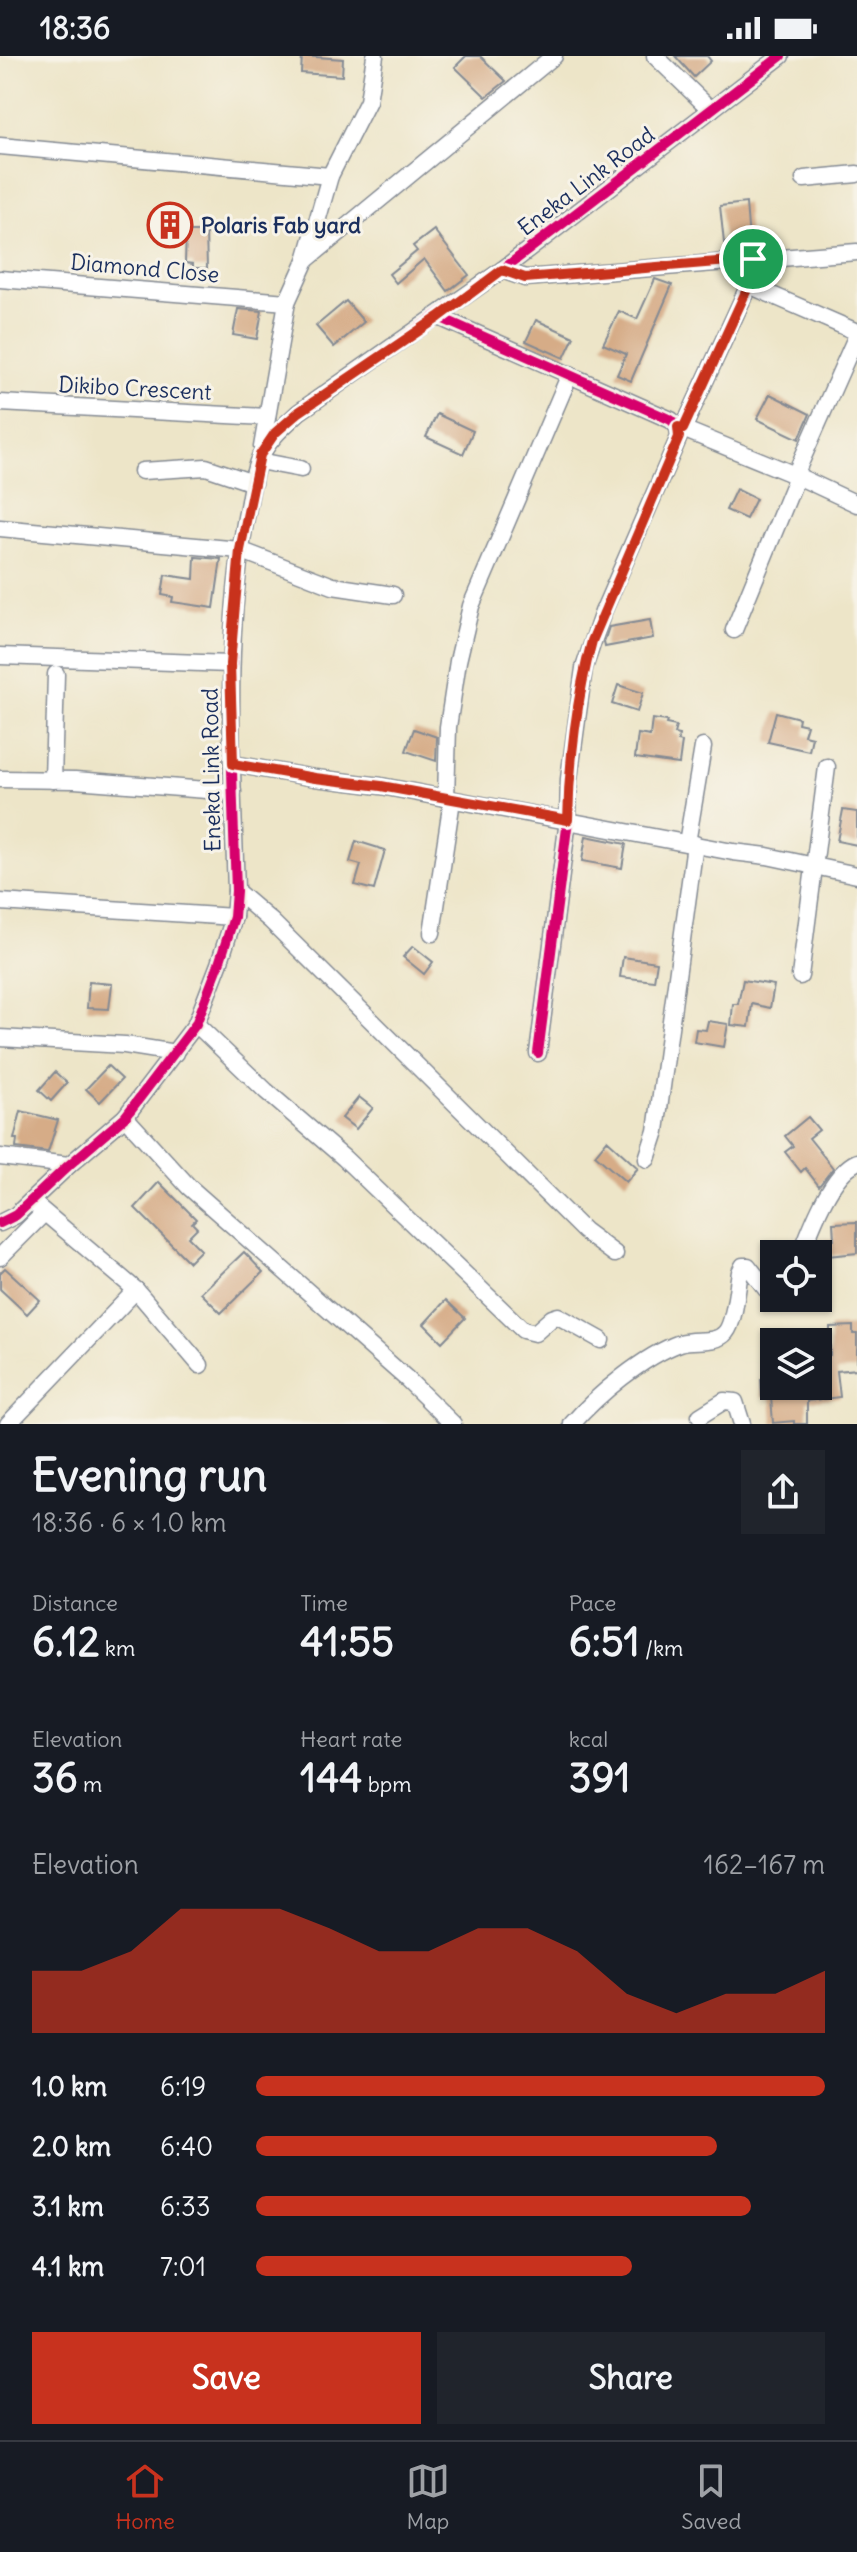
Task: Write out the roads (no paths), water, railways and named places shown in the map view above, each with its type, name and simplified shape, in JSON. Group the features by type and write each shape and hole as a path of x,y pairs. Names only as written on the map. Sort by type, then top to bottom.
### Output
{"street":[{"path":"301,469 260,458 287,302 306,260 330,176 368,101 375,56 368,56"},
{"path":"306,260 554,56"},
{"path":"655,56 711,110"},
{"name":"Eneka Link Road","path":"0,1223 37,1207 69,1165 125,1117 196,1024 219,964 234,917 236,891 230,664 240,550 260,458 275,433 299,412 439,317 781,56"},
{"path":"0,146 330,176"},
{"path":"804,179 857,174"},
{"path":"502,270 525,278 857,252"},
{"path":"538,1053 584,668 592,641 679,437 680,428 749,285 753,259"},
{"name":"Diamond Close","path":"0,279 287,302"},
{"path":"734,630 857,333 749,285"},
{"path":"439,317 671,420 680,428 857,504"},
{"path":"432,933 449,799 448,727 458,661 471,606 570,374"},
{"name":"Dikibo Crescent","path":"0,403 267,417"},
{"path":"142,471 206,467 253,483"},
{"path":"0,528 240,550 333,586 393,595"},
{"path":"0,656 230,664"},
{"path":"53,780 56,674"},
{"path":"647,1159 656,1131 703,747"},
{"path":"233,764 381,786 857,875"},
{"path":"800,976 827,767"},
{"path":"0,779 233,792"},
{"path":"236,891 271,921 584,1231 615,1254"},
{"path":"0,902 234,917"},
{"path":"196,1024 266,1091 344,1158 523,1330 535,1333 558,1316 601,1340"},
{"path":"0,1038 125,1045 175,1053"},
{"path":"125,1117 189,1187 407,1379 453,1424"},
{"path":"0,1157 69,1165"},
{"path":"806,1240 840,1175 857,1162"},
{"path":"0,1257 37,1207 136,1290 200,1365"},
{"path":"572,1424 610,1386 665,1351 677,1344 715,1340 724,1335 729,1328 743,1266 748,1266 760,1281"},
{"path":"8,1424 136,1290"},
{"path":"700,1416 724,1401 735,1402 742,1424"}],"place":[{"name":"Polaris Fab yard","path":"170,225"}]}
